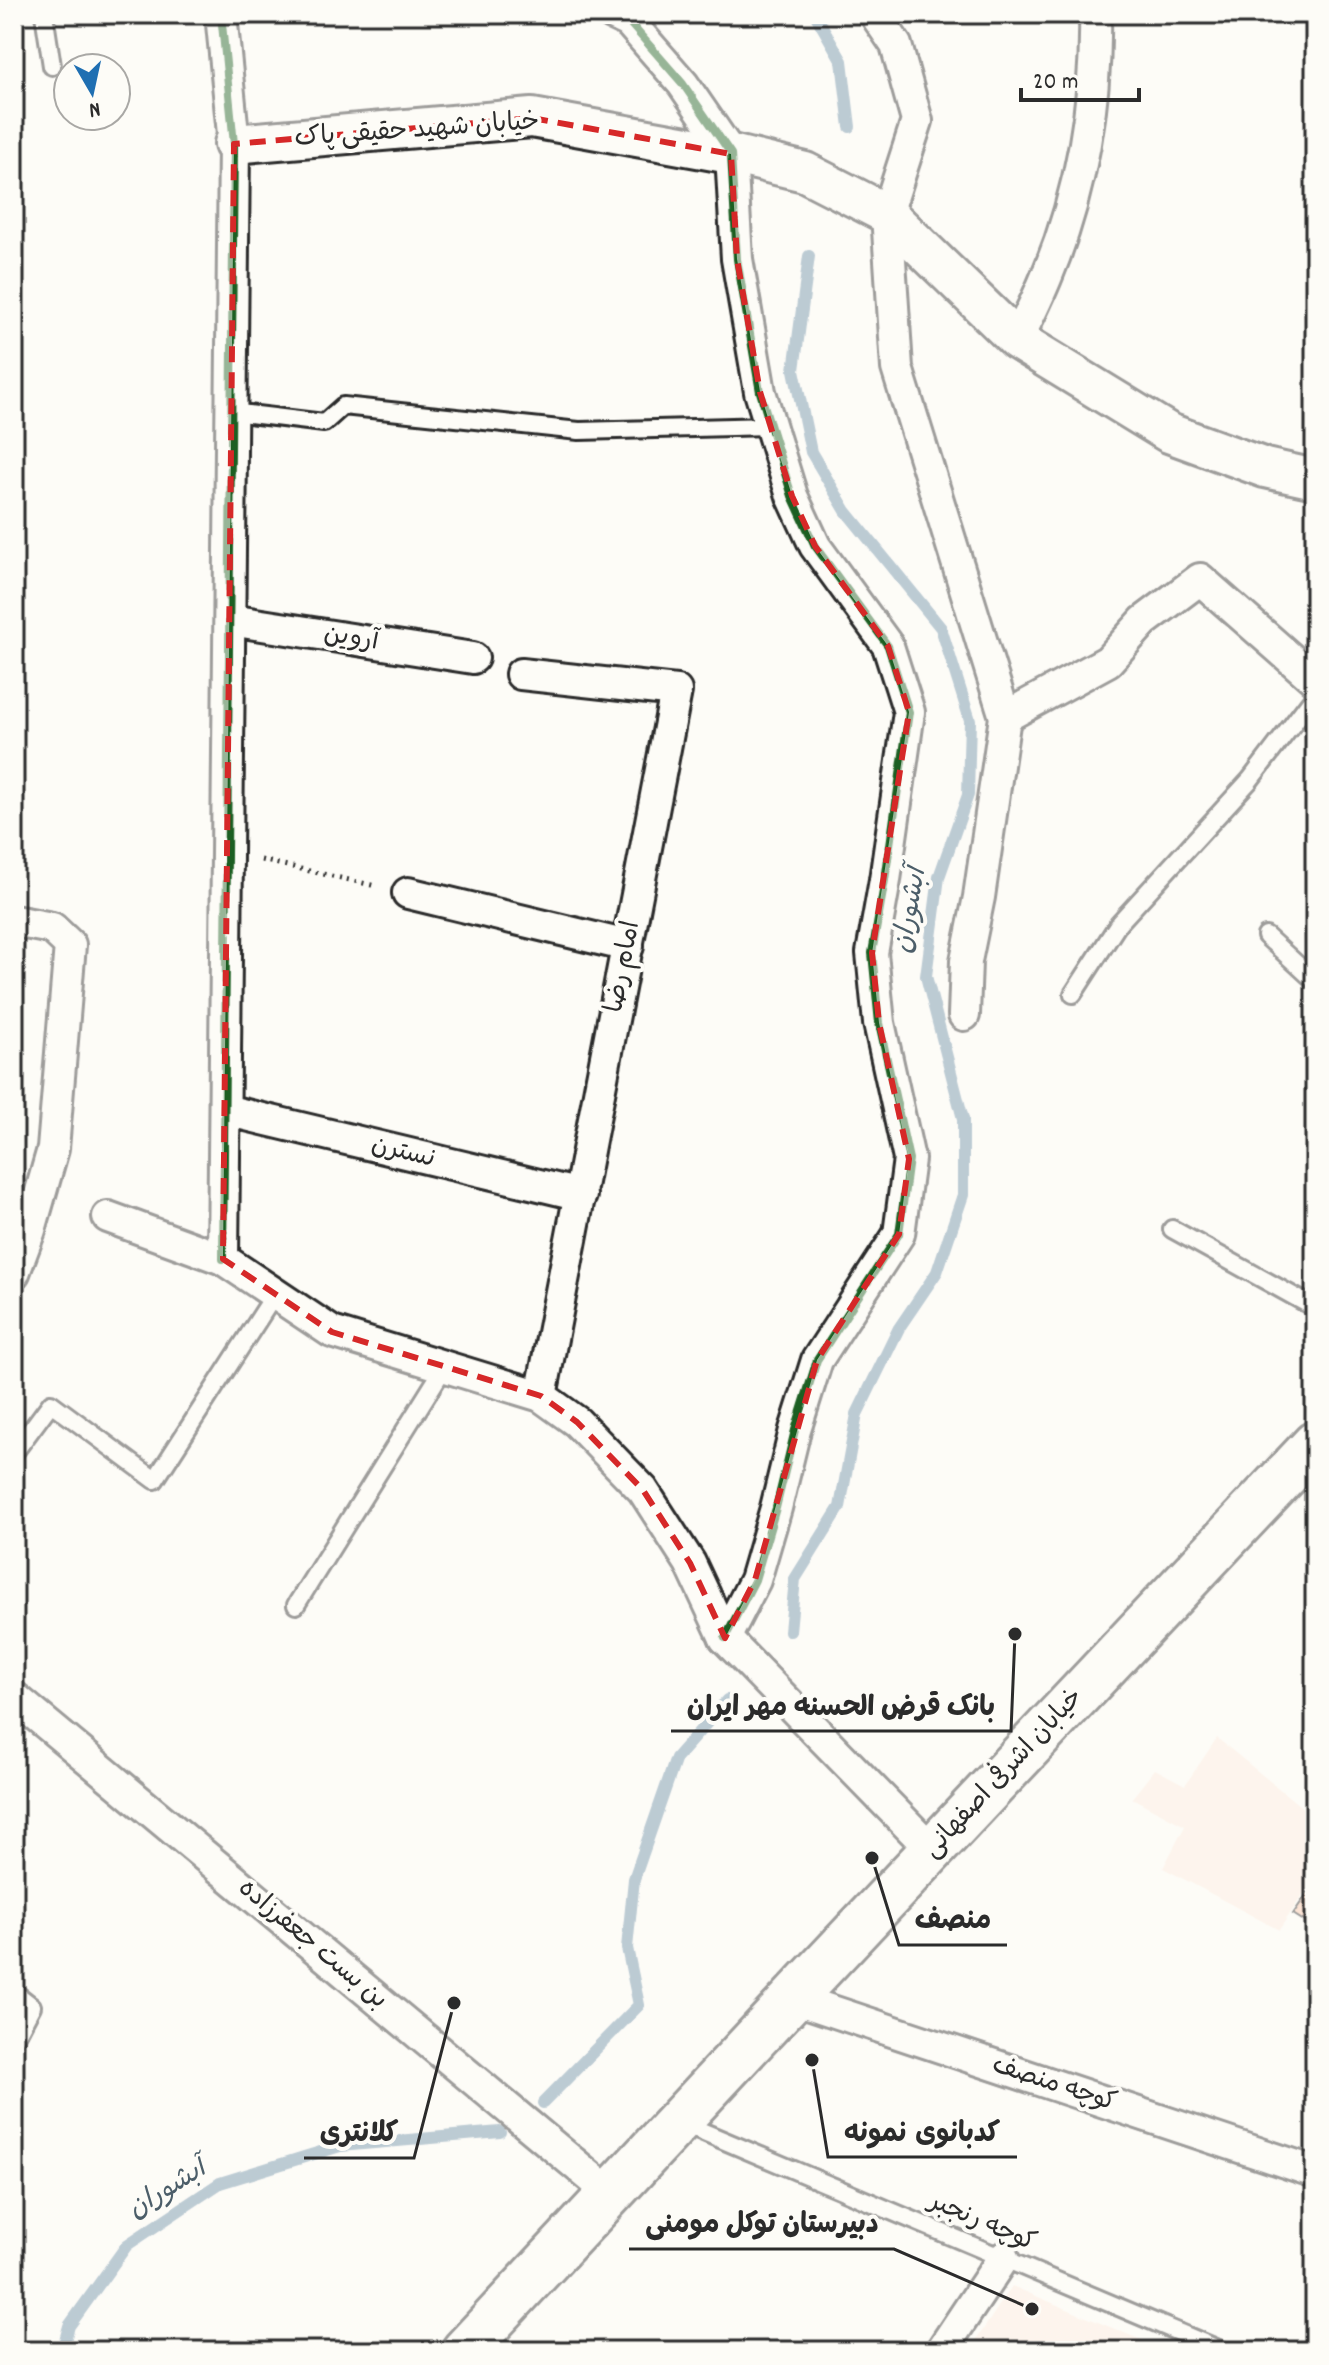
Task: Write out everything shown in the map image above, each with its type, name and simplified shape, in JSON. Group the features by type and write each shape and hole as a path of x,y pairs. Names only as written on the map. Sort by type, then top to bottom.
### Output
{"main road":[{"name":"خیابان اشرفی اصفهانی","path":"464,2351 1315,1444"}],"street":[{"path":"221,14 234,144 223,1259"},
{"path":"612,14 629,22 683,84 731,154 737,259 760,392 792,496 815,546 888,646 909,712 872,953 879,1023 909,1159 899,1234 817,1360 755,1580 725,1638"},
{"path":"875,14 896,45 917,121 887,214 897,368 1005,717 979,897 966,961 964,1015"},
{"path":"1017,340 1049,273 1071,205 1087,130 1096,40 1095,14"},
{"name":"خیابان شهید حقیقی پاک","path":"234,144 532,118 731,154 805,172 887,214 1017,340 1169,433 1265,468 1315,479"},
{"path":"1005,717 1108,661 1144,621 1200,579 1315,680"},
{"name":"آروین","path":"230,620 473,658"},
{"name":"امام رضا","path":"521,674 676,691 541,1396"},
{"path":"408,893 628,946"},
{"path":"14,921 52,928 70,945 53,1149 14,1273"},
{"name":"نسترن","path":"225,1110 581,1195"},
{"path":"108,1217 223,1259 332,1332 541,1396 577,1422 643,1490 690,1563 725,1638 932,1850"},
{"name":"بن بست جعفرزاده","path":"14,1697 611,2194"},
{"name":"کوچه منصف","path":"793,1998 1315,2172"},
{"path":"941,2351 1003,2258"}],"lane":[{"path":"44,14 52,66"},
{"path":"232,412 324,423 343,406 579,431 770,426"},
{"path":"1073,994 1119,923 1250,780 1315,695"},
{"path":"1266,936 1315,981"},
{"path":"1172,1229 1315,1308"},
{"path":"14,1453 51,1403 155,1480 275,1294"},
{"path":"296,1605 445,1366"},
{"path":"14,1992 32,2006 14,2040"},
{"name":"کوچه رنجبر","path":"678,2121 1223,2351"}],"path":[{"path":"227,853 408,893"}],"highlighted area":[{"path":"532,118 731,154 737,259 760,392 792,496 815,546 888,646 909,712 872,953 879,1023 909,1159 899,1234 817,1360 755,1580 725,1638 690,1563 643,1490 577,1422 541,1396 332,1332 223,1259 234,144"}],"shaded area":[{"path":"1217,1738 1315,1818 1315,1877 1279,1930 1163,1868 1185,1826 1132,1798 1155,1769 1185,1785"},
{"path":"1012,2286 1122,2332 1168,2351 969,2351"}],"building":[{"path":"1315,1882 1315,1928 1293,1914"}],"waterway":[{"name":"آبشوران","path":"815,14 842,61 850,127"},
{"name":"آبشوران","path":"790,1631 795,1579 840,1507 857,1414 899,1328 937,1272 963,1195 963,1119 926,976 939,877 968,795 970,720 941,628 846,511 811,452 794,370 809,256"},
{"name":"آبشوران","path":"543,2103 639,2005 627,1948 634,1879 676,1758 727,1700"},
{"name":"آبشوران","path":"62,2351 69,2326 127,2245 220,2183 340,2146 500,2132"}],"cycle path":[{"path":"221,14 234,144 223,1259"},
{"path":"612,14 629,22 683,84 731,154 737,259 760,392 792,496 815,546 888,646 909,712 872,953 879,1023 909,1159 899,1234 817,1360 755,1580 725,1638"}],"place":[{"name":"بانک قرض الحسنه مهر ایران","path":"1015,1634"},
{"name":"منصف","path":"872,1858"},
{"name":"کلانتری","path":"454,2003"},
{"name":"کدبانوی نمونه","path":"812,2060"},
{"name":"دبیرستان توکل مومنی","path":"1032,2309"}]}
